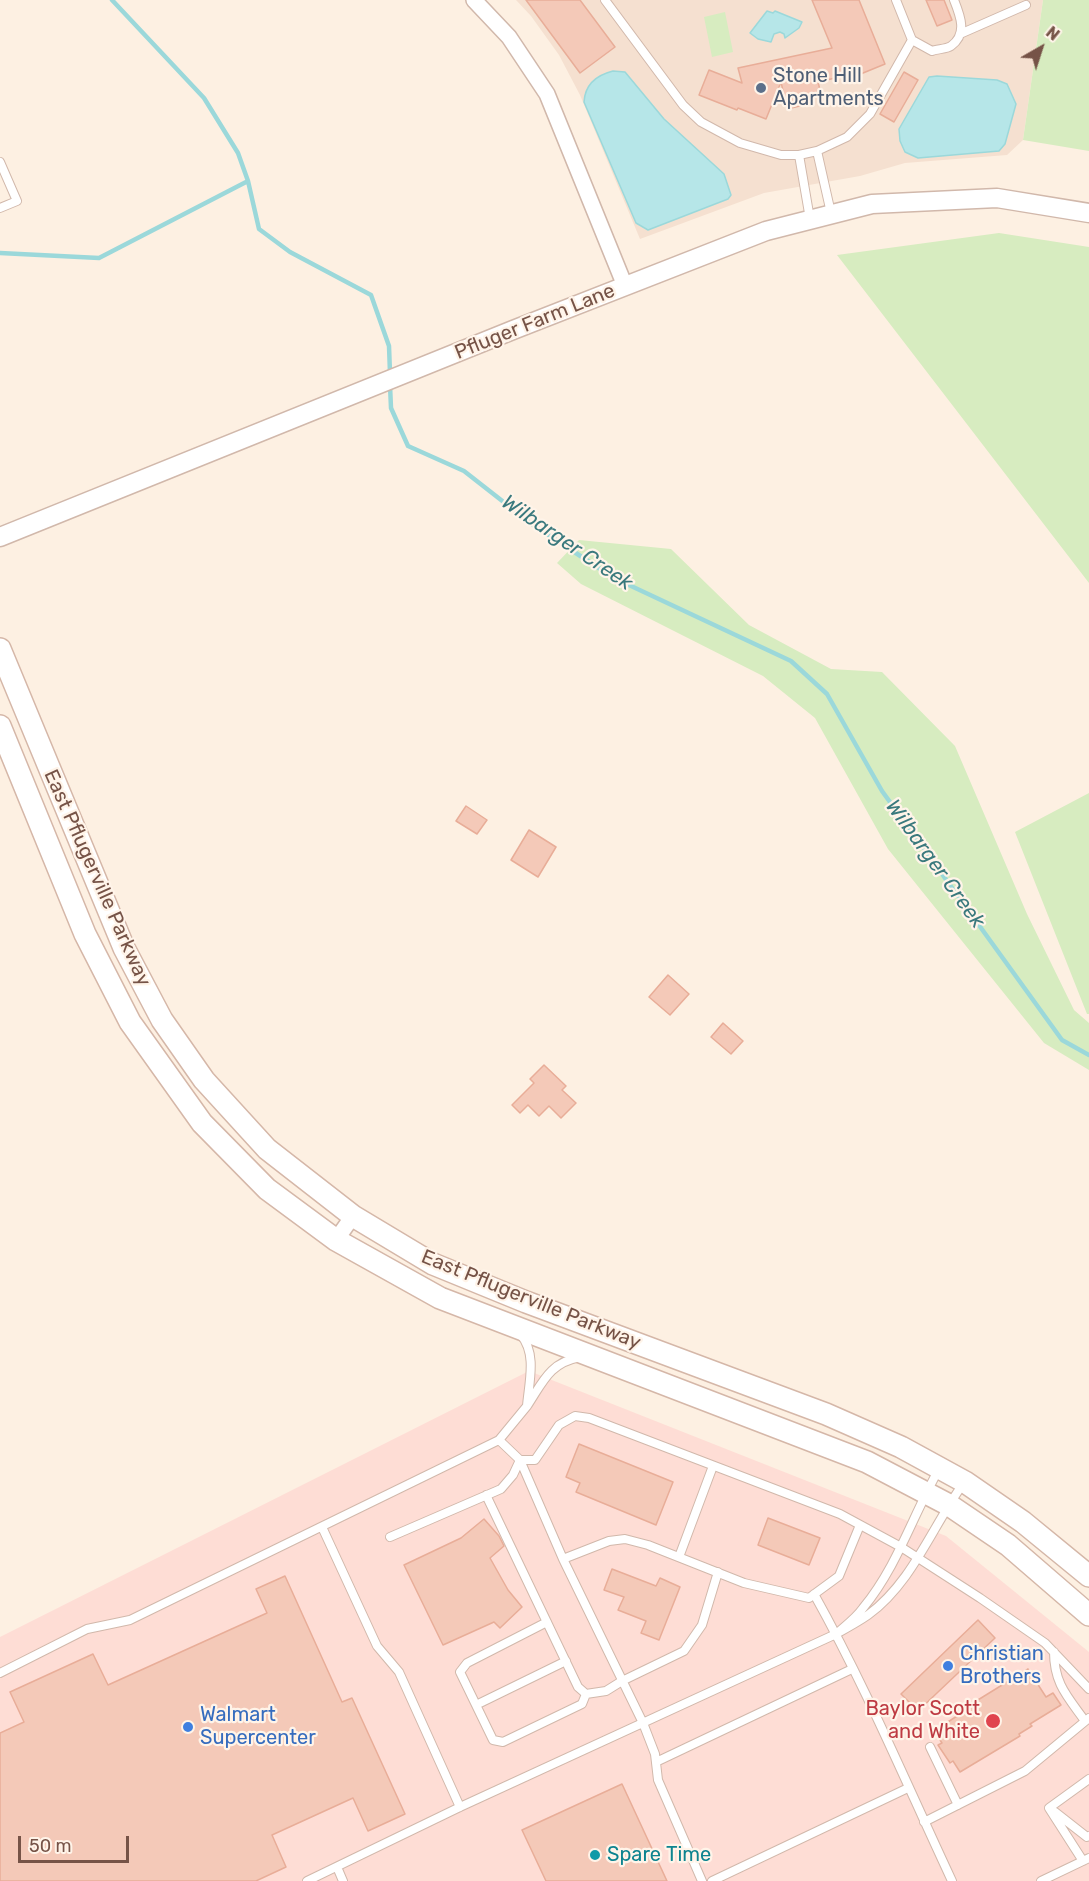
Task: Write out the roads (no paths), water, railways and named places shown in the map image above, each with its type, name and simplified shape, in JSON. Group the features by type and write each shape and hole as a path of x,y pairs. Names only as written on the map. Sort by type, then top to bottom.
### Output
{"main road":[{"name":"East Pflugerville Parkway","path":"0,649 123,948 162,1020 204,1080 267,1149 352,1216 433,1264 526,1302 826,1414 901,1447 965,1482 1023,1522 1089,1576"},
{"name":"East Pflugerville Parkway","path":"0,726 85,934 130,1022 202,1123 267,1189 336,1240 440,1298 867,1462 949,1505 1008,1545 1089,1615"}],"street":[{"path":"474,0 509,37 547,94 626,286"},
{"name":"Pfluger Farm Lane","path":"0,537 513,330 766,231 872,204 997,198 1089,213"},
{"path":"336,1240 352,1216"}],"lane":[{"path":"605,0 683,105 701,122 740,143 781,155 800,155 817,151 847,137 870,114 912,40"},
{"path":"896,0 912,40 932,51 951,46 960,34 1026,5"},
{"path":"954,0 962,18 960,34"},
{"path":"817,151 831,213"},
{"path":"800,155 810,219"},
{"path":"0,162 16,201 0,208"},
{"path":"514,1327 526,1341 531,1357 527,1406"},
{"path":"0,1673 87,1629 130,1620 499,1440 527,1406 553,1368 567,1360 588,1355"},
{"path":"520,1460 535,1460 559,1425 575,1416 589,1418 840,1514 918,1556 1045,1643 1089,1689"},
{"path":"499,1440 520,1460 563,1559 643,1723 655,1754 658,1780 702,1881"},
{"path":"390,1537 501,1489 513,1475 520,1460"},
{"path":"679,1557 713,1466"},
{"path":"836,1634 862,1610 884,1579 940,1468"},
{"path":"307,1881 460,1807 836,1634 868,1615 897,1588 965,1482"},
{"path":"486,1496 578,1687 586,1694 606,1691 684,1651 702,1625 718,1572"},
{"path":"563,1559 609,1541 625,1539 648,1545 744,1583 809,1598 839,1576 860,1525"},
{"path":"322,1527 376,1646 399,1672 460,1807"},
{"path":"814,1594 871,1705 952,1881"},
{"path":"547,1622 467,1663 460,1672 493,1740 503,1742 582,1704 586,1694"},
{"path":"924,1822 1025,1771 1087,1720 1059,1684 1054,1669 1054,1652"},
{"path":"476,1705 566,1661"},
{"path":"656,1762 852,1669"},
{"path":"930,1747 958,1805"},
{"path":"1049,1808 1089,1779"},
{"path":"712,1881 908,1788"},
{"path":"1049,1808 1087,1837 1089,1836"},
{"path":"1041,1881 1086,1860 1049,1808"},
{"path":"337,1867 343,1881"}],"water":[{"path":"767,11 773,13 775,11 802,22 799,28 785,38 780,32 774,34 771,42 758,39 750,33"},
{"path":"613,71 625,72 664,119 724,174 731,195 728,199 648,230 636,223 584,102 589,85 602,75"},
{"path":"929,77 997,80 1007,84 1016,104 1005,144 999,151 918,158 905,152 900,141 899,129"}],"waterway":[{"name":"Wilbarger Creek","path":"112,0 204,98 238,153 248,181 259,229 290,252 371,295 389,346 390,373"},
{"path":"0,253 99,258 248,181"},
{"name":"Wilbarger Creek","path":"390,385 391,408 408,446 464,471 533,525 614,578 791,661 827,694 882,791 1062,1040 1089,1055"}],"place":[{"name":"Stone Hill Apartments","path":"761,88"},
{"name":"Christian Brothers","path":"948,1666"},
{"name":"Baylor Scott and White","path":"993,1721"},
{"name":"Walmart Supercenter","path":"188,1727"},
{"name":"Spare Time","path":"595,1855"}]}
